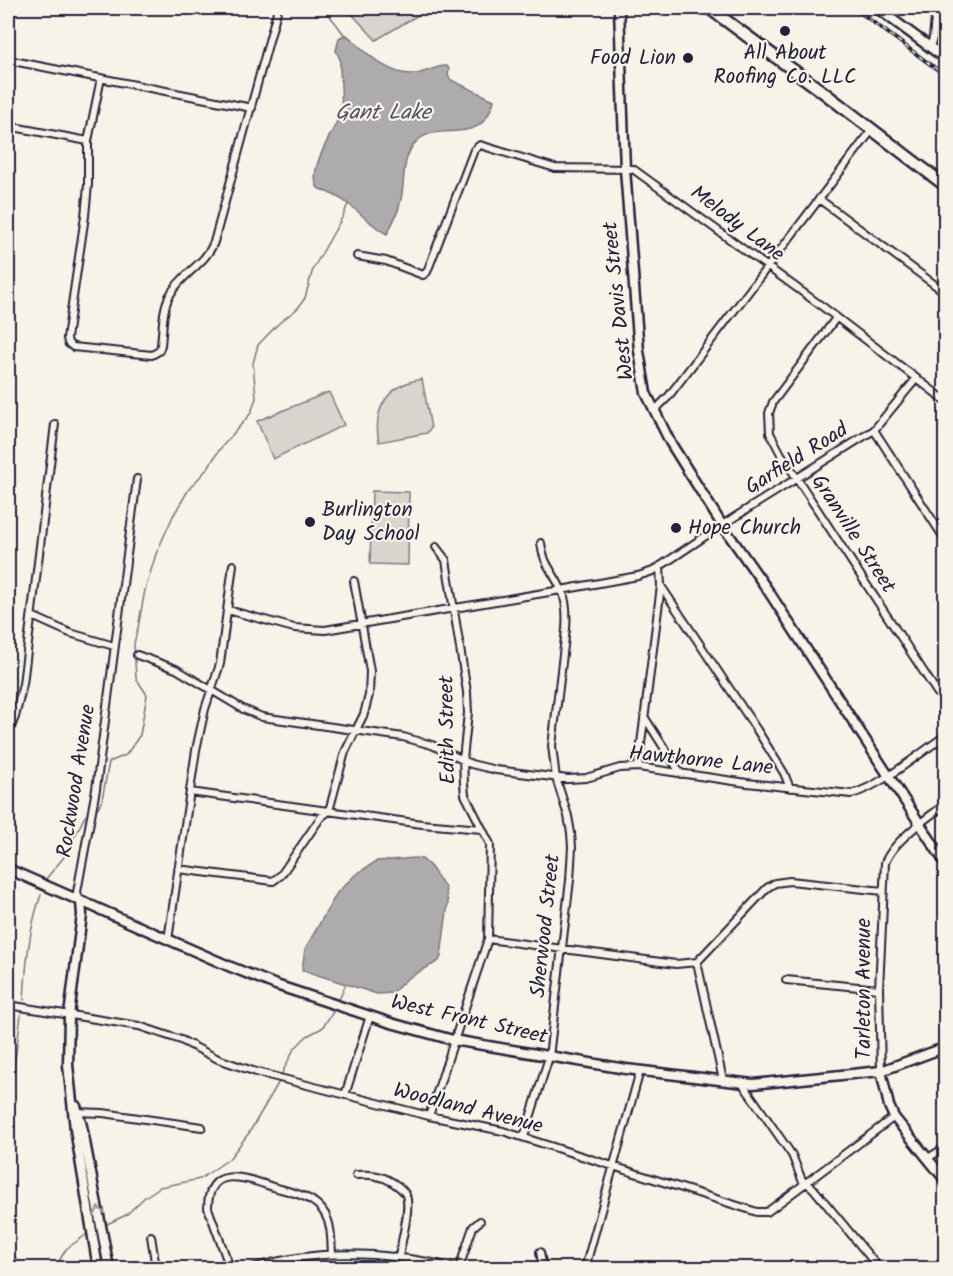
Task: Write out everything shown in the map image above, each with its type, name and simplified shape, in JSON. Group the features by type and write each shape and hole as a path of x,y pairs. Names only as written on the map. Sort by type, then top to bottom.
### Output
{"highway":[{"path":"709,8 945,186"}],"street":[{"path":"101,78 88,141 86,206 67,338 68,343 73,347 144,355 156,354 161,345 170,295 175,286 209,253 214,242 278,8"},
{"name":"West Davis Street","path":"619,8 625,169 639,351 646,393 670,442 722,525 767,589 945,864"},
{"path":"877,8 945,59"},
{"path":"930,47 936,8"},
{"path":"8,60 252,108"},
{"path":"8,126 88,141"},
{"path":"654,411 668,397 872,130"},
{"name":"Melody Lane","path":"357,256 386,261 423,275 474,150 480,146 555,168 633,169 945,401"},
{"path":"819,199 945,293"},
{"name":"Granville Street","path":"836,318 776,396 769,413 770,433 945,706"},
{"name":"Garfield Road","path":"228,610 306,630 325,630 638,576 652,571 874,430 916,380"},
{"path":"8,734 20,702 55,424"},
{"path":"874,430 945,541"},
{"name":"Rockwood Avenue","path":"109,1269 71,1089 68,1050 69,1015 82,915 77,891 96,789 137,479"},
{"name":"Sherwood Street","path":"524,1137 549,1057 572,847 568,816 556,778 552,746 566,629 566,611 561,590 542,557 542,543"},
{"name":"Edith Street","path":"429,1116 488,939 490,844 488,836 482,829 465,795 463,759 467,701 446,560 436,547"},
{"path":"168,940 200,729 220,664 233,565"},
{"path":"638,767 661,586 660,566"},
{"path":"178,869 273,881 281,875 321,817 329,811 340,764 367,705 371,682 354,581"},
{"path":"661,586 757,730 784,773 790,788"},
{"path":"32,616 70,633 114,646"},
{"name":"Hawthorne Lane","path":"137,655 176,669 243,709 262,717 418,741 471,764 496,770 556,778 586,778 620,768 638,767 851,794 863,790 888,775 945,735"},
{"path":"644,718 681,774"},
{"path":"190,792 422,824 482,829"},
{"name":"Tarleton Avenue","path":"945,804 887,856 884,872 879,990 881,1071 890,1106 894,1117 945,1180"},
{"name":"West Front Street","path":"8,869 276,985 426,1034 453,1040 640,1071 742,1083 763,1083 881,1071 945,1047"},
{"path":"488,939 676,964 697,962 767,888 775,883 790,881 883,891"},
{"path":"697,962 723,1080"},
{"path":"786,980 879,990"},
{"name":"Woodland Avenue","path":"8,1005 117,1021 150,1029 181,1040 218,1059 236,1065 429,1116 503,1131 757,1212 767,1212 894,1117"},
{"path":"345,1095 370,1016"},
{"path":"585,1269 640,1071"},
{"path":"742,1083 792,1155 802,1180 807,1183 879,1269"},
{"path":"76,1112 103,1113 202,1127"},
{"name":"Rockwood Avenue","path":"76,1112 98,1269"},
{"path":"928,1158 945,1147"},
{"path":"356,1175 381,1176 401,1188 406,1196 407,1209 399,1257"},
{"path":"230,1269 208,1208 208,1201 213,1187 219,1181 234,1176 290,1192 314,1202 326,1214 330,1226 332,1254"},
{"path":"253,1269 282,1260 332,1254 372,1254 458,1269 473,1227 480,1221"},
{"path":"151,1236 156,1269"},
{"path":"540,1252 541,1269"}],"shaded area":[{"path":"328,8 430,8 376,40 351,13"},
{"path":"422,379 431,428 427,433 379,442 378,419 385,400 400,386"},
{"path":"329,392 344,425 273,459 257,421"},
{"path":"372,491 409,492 408,565 370,564"}],"water":[{"name":"Gant Lake","path":"347,35 378,62 395,71 415,74 447,66 451,80 494,100 488,115 480,124 470,129 427,135 412,147 406,162 399,207 387,234 345,201 318,188 315,181 318,163 340,112 340,59 336,51 339,38"},
{"path":"422,859 430,866 445,887 448,903 439,961 408,978 392,993 377,994 302,970 305,949 337,893 356,874 377,861"}],"waterway":[{"path":"324,8 346,37"},
{"path":"98,808 102,800 109,762 126,755 140,735 147,695 136,678 134,643 145,590 156,554 173,516 189,489 251,413 256,398 253,363 258,345 278,324 298,308 305,298 313,269 348,204"},
{"path":"946,405 940,430 946,449"},
{"path":"45,880 64,857 85,816"},
{"path":"24,1000 31,933 41,895"},
{"path":"338,1002 346,984"},
{"path":"281,1075 294,1049 307,1036 322,1028 335,1009"},
{"path":"8,1167 11,1153 12,1083 21,1015"},
{"path":"105,1225 126,1215 145,1197 160,1187 200,1179 229,1159 249,1133 280,1080"},
{"path":"8,1230 15,1257 22,1268"},
{"path":"55,1268 66,1249 90,1232"},
{"path":"8,1260 16,1262"}],"railway":[{"path":"854,8 946,76"}],"place":[{"name":"All About Roofing Co. LLC","path":"785,31"},
{"name":"Food Lion","path":"688,58"},
{"name":"Burlington Day School","path":"310,522"},
{"name":"Hope Church","path":"676,528"}]}
